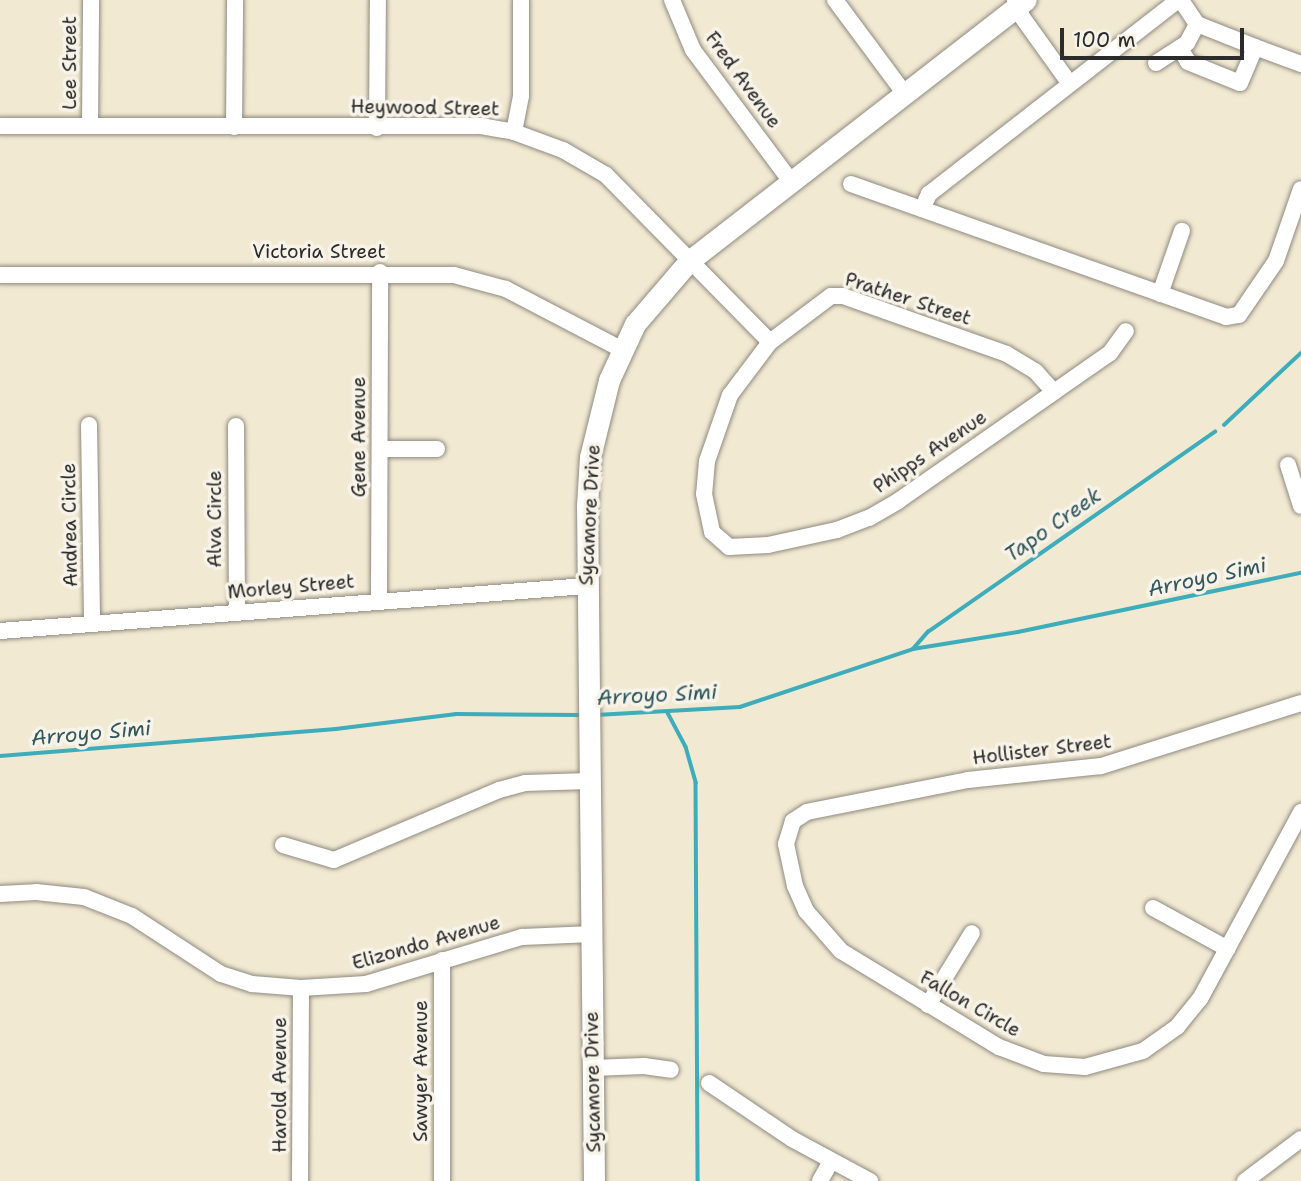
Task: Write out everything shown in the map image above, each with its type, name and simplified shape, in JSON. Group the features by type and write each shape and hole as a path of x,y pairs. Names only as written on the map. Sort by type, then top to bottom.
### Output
{"main road":[{"name":"Sycamore Drive","path":"594,1181 586,671 590,457 599,410 621,349 657,295 689,261 1020,2"}],"street":[{"name":"Lee Street","path":"90,126 91,0"},
{"path":"234,0 234,127"},
{"path":"377,128 378,0"},
{"path":"514,132 521,96 521,0"},
{"name":"Fred Avenue","path":"671,0 693,50 790,180"},
{"path":"835,0 904,93"},
{"path":"922,209 929,194 1180,0 1198,24 1301,64"},
{"path":"1020,2 1021,18 1070,84"},
{"path":"1156,63 1180,48 1198,24"},
{"path":"1180,48 1188,62 1240,83 1255,47"},
{"name":"Heywood Street","path":"0,126 481,126 514,132 563,150 606,175 769,342"},
{"path":"851,184 1226,317 1238,315 1276,261 1301,189"},
{"path":"1160,294 1182,231"},
{"name":"Victoria Street","path":"0,275 380,272 488,282 621,349"},
{"name":"Gene Avenue","path":"379,601 380,272"},
{"name":"Prather Street","path":"729,547 718,540 709,524 704,494 707,461 730,395 769,342 822,300 843,296 1007,354 1035,371 1055,392"},
{"name":"Phipps Avenue","path":"729,547 793,541 869,518 1110,352 1126,331"},
{"name":"Andrea Circle","path":"89,425 93,625"},
{"name":"Alva Circle","path":"236,426 237,612"},
{"path":"380,449 437,449"},
{"path":"1288,465 1301,506"},
{"name":"Morley Street","path":"0,631 586,586"},
{"name":"Hollister Street","path":"789,828 807,812 968,780 1101,766 1300,706"},
{"path":"283,845 334,860 510,786 589,781"},
{"name":"Fallon Circle","path":"789,828 786,844 795,886 822,932 841,951 928,1005 1025,1059 1065,1067 1103,1064 1143,1051 1177,1027 1200,999 1301,812"},
{"name":"Elizondo Avenue","path":"0,894 36,892 84,897 132,916 221,974 252,984 301,988 366,984 522,937 592,934"},
{"path":"1153,908 1228,949"},
{"path":"928,1005 972,933"},
{"name":"Sawyer Avenue","path":"442,960 442,1181"},
{"name":"Harold Avenue","path":"300,1181 301,988"},
{"path":"592,1068 644,1066 671,1070"},
{"path":"709,1083 831,1161 870,1181"},
{"path":"1245,1181 1301,1139"},
{"path":"820,1181 831,1161"}],"waterway":[{"name":"Tapo Creek","path":"1224,425 1301,353"},
{"name":"Tapo Creek","path":"913,649 928,632 1215,432"},
{"name":"Arroyo Simi","path":"596,715 740,707 913,649 1018,632 1301,573"},
{"path":"668,713 686,747 696,783 698,1181"},
{"name":"Arroyo Simi","path":"0,756 336,729 456,714 581,715"}]}
